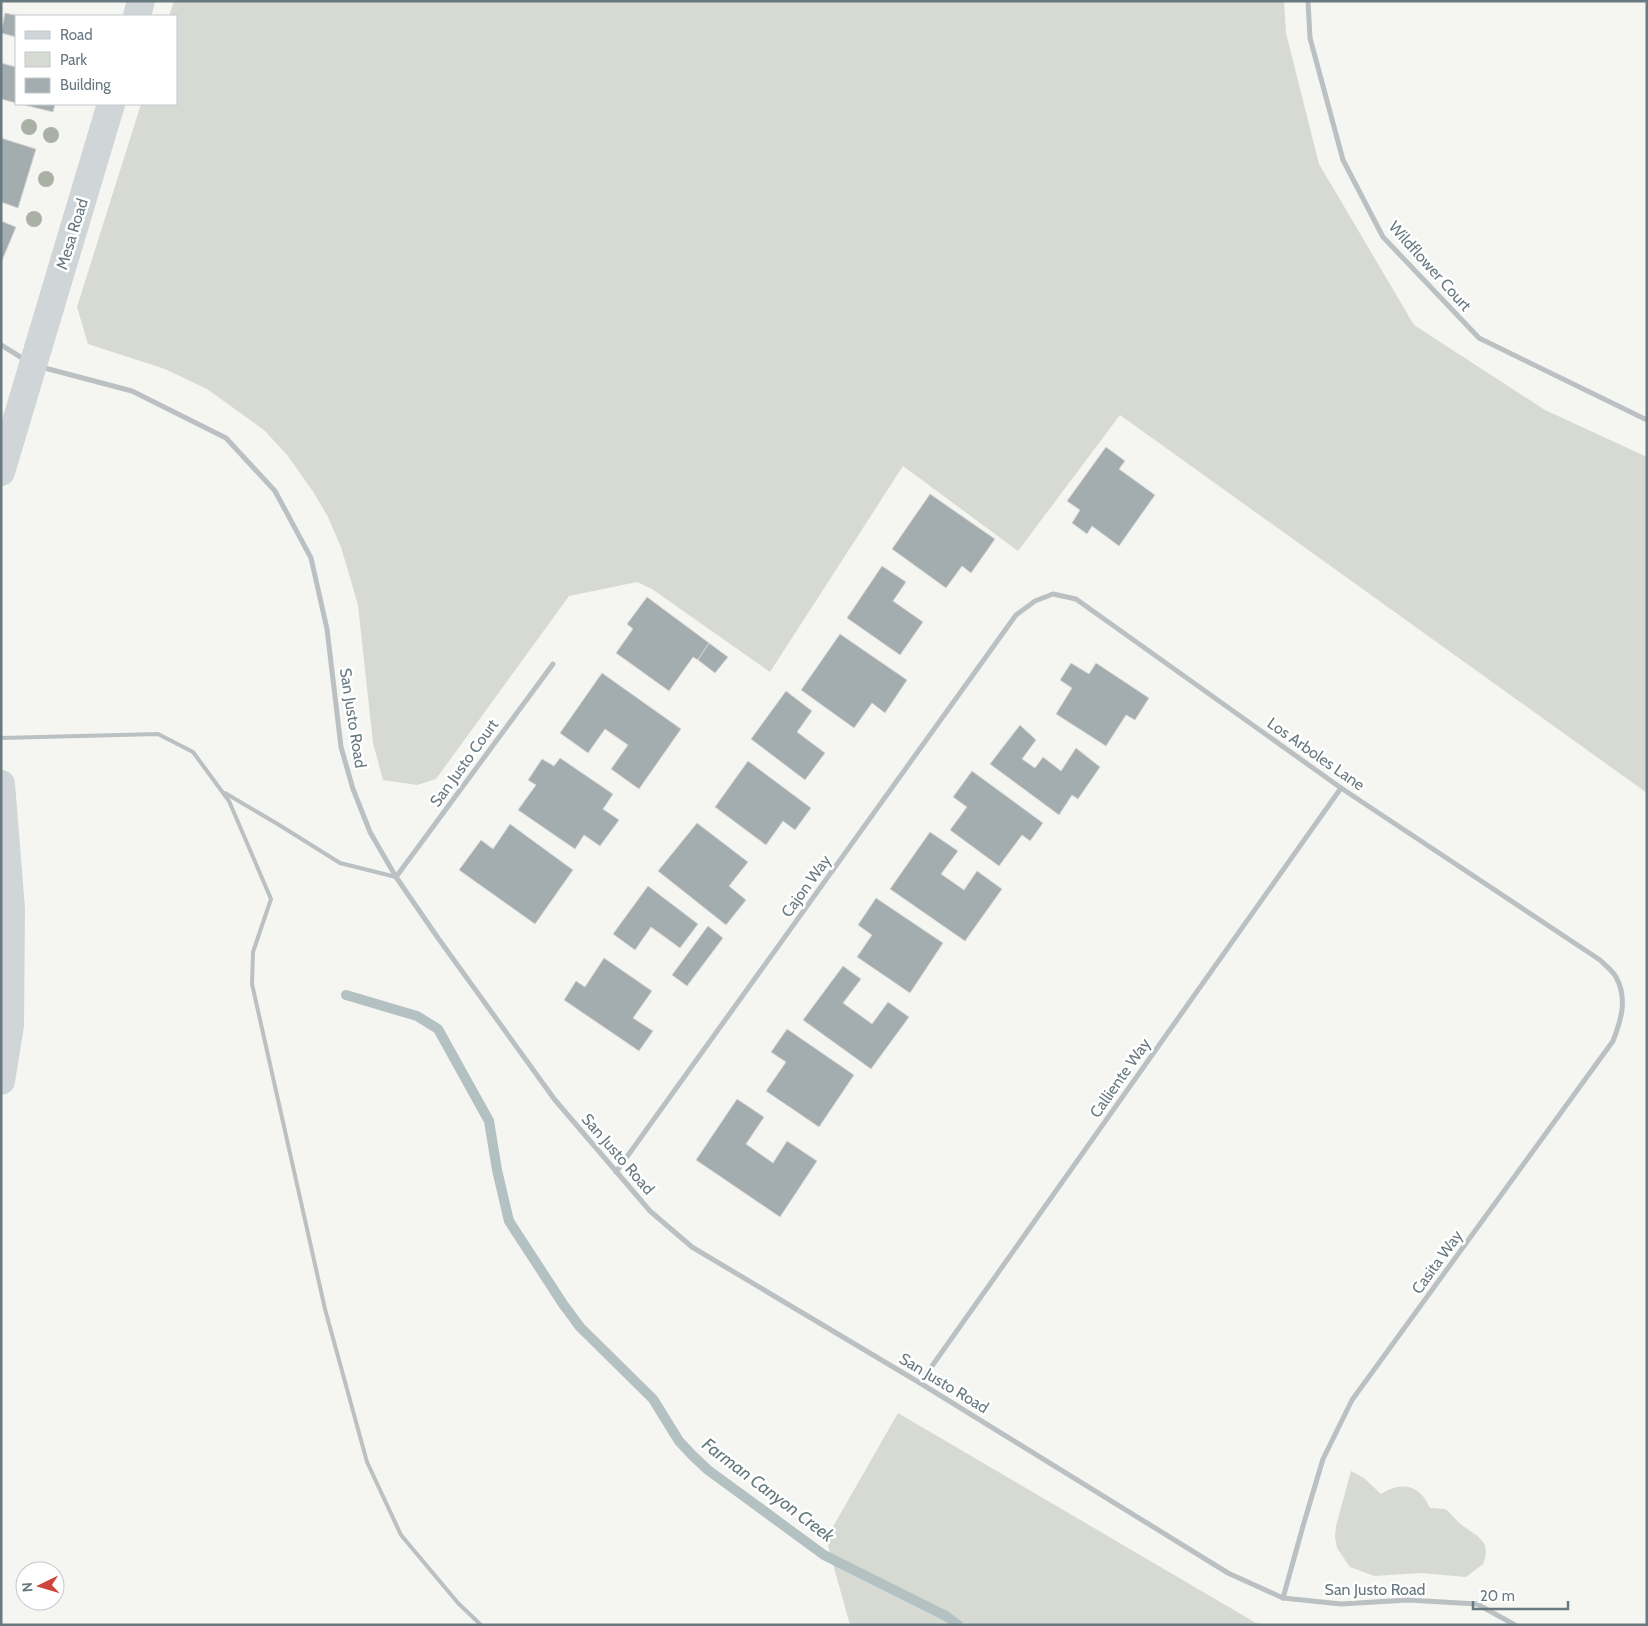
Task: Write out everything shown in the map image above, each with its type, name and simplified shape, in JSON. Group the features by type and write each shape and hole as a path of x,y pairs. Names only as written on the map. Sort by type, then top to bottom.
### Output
{"street":[{"path":"137,15 141,1"},
{"name":"Wildflower Court","path":"1308,1 1310,38 1343,160 1383,237 1479,338 1647,420"},
{"name":"Mesa Road","path":"1,472 111,105"},
{"name":"San Justo Road","path":"1,345 33,365 132,391 226,438 275,492 311,558 327,629 342,747 352,789 370,832 396,877 555,1100 650,1211 692,1247 920,1382 1228,1573 1283,1598 1341,1604 1408,1600 1477,1604 1515,1625"},
{"name":"Los Arboles Lane","path":"1016,615 1034,601 1053,594 1076,599 1341,788 1600,960"},
{"name":"Cajon Way","path":"616,1172 1016,615"},
{"name":"San Justo Court","path":"396,877 553,664"},
{"path":"1,784 11,909 10,1025 1,1081"},
{"name":"Calliente Way","path":"920,1382 1341,788"},
{"name":"Casita Way","path":"1283,1598 1323,1459 1352,1400 1614,1042 1621,1020 1623,997 1616,976 1600,960"}],"lane":[{"path":"1,738 158,734 193,752 229,801 271,898 253,952 252,984 325,1309 367,1462 401,1535 458,1603 481,1625"},
{"path":"222,791 340,863 396,877"}],"green space":[{"path":"174,1 1284,1 1286,33 1319,164 1414,325 1545,410 1647,457 1647,793 1120,415 1018,551 903,466 770,672 652,589 637,582 569,596 436,779 417,785 383,780 373,743 358,605 341,547 328,517 314,493 288,456 264,430 207,389 165,369 88,344 77,307 141,105 178,105 178,15 169,15"},
{"path":"898,1413 1256,1623 1265,1625 850,1625 826,1539"},
{"path":"1351,1471 1364,1478 1381,1494 1396,1487 1409,1487 1421,1494 1430,1508 1445,1509 1482,1540 1486,1550 1483,1564 1466,1577 1421,1573 1374,1576 1350,1567 1337,1548 1335,1537 1336,1526"}],"building":[{"path":"5,13 15,15 15,37 1,33"},
{"path":"1,63 15,67 15,103 1,99"},
{"path":"24,105 55,105 53,112"},
{"path":"1,138 36,149 18,208 1,202"},
{"path":"1,221 16,227 1,263"},
{"path":"1106,447 1125,461 1119,469 1155,495 1119,546 1092,526 1087,534 1072,523 1080,510 1067,501"},
{"path":"930,494 995,539 971,573 962,566 946,588 892,549"},
{"path":"882,566 906,582 893,601 923,622 900,655 847,618"},
{"path":"647,597 709,643 698,660 693,657 669,691 616,653 633,629 627,624"},
{"path":"840,634 907,680 885,713 872,703 854,728 801,690"},
{"path":"709,643 728,657 715,673 698,660"},
{"path":"1071,663 1089,674 1096,663 1149,698 1135,720 1126,715 1106,746 1056,714 1072,688 1060,680"},
{"path":"602,673 681,729 639,789 611,769 628,745 605,729 588,753 560,733"},
{"path":"786,691 812,711 797,732 825,753 805,780 751,739"},
{"path":"1020,725 1036,740 1022,759 1035,768 1043,757 1061,771 1076,748 1100,767 1078,799 1072,795 1059,815 990,764"},
{"path":"560,758 613,794 603,809 619,820 600,846 584,835 575,849 518,810 536,785 528,780 542,759 554,766"},
{"path":"748,761 811,808 795,830 783,821 766,845 715,807"},
{"path":"972,771 1043,823 1030,841 1022,835 999,866 950,830 967,807 953,797"},
{"path":"697,823 748,862 729,886 746,900 726,925 658,871"},
{"path":"510,824 573,870 535,924 459,870 481,840 493,849"},
{"path":"930,832 958,851 941,874 964,890 977,871 1002,889 965,941 890,889"},
{"path":"648,886 698,924 680,948 651,927 635,950 613,934"},
{"path":"876,898 943,943 910,993 857,957 872,935 858,925"},
{"path":"708,926 723,938 687,986 672,975"},
{"path":"604,958 652,991 633,1018 653,1031 639,1051 564,1000 576,981 585,987"},
{"path":"843,966 861,979 843,1003 872,1024 888,1002 909,1017 871,1069 803,1020"},
{"path":"787,1029 854,1075 819,1127 766,1091 786,1062 771,1052"},
{"path":"737,1099 764,1117 746,1144 773,1163 787,1141 817,1161 780,1217 696,1160"}],"waterway":[{"name":"Farman Canyon Creek","path":"346,995 417,1016 438,1029 489,1121 497,1170 509,1221 580,1327 653,1399 679,1441 692,1455 708,1470 824,1555 946,1616 958,1625"}]}
